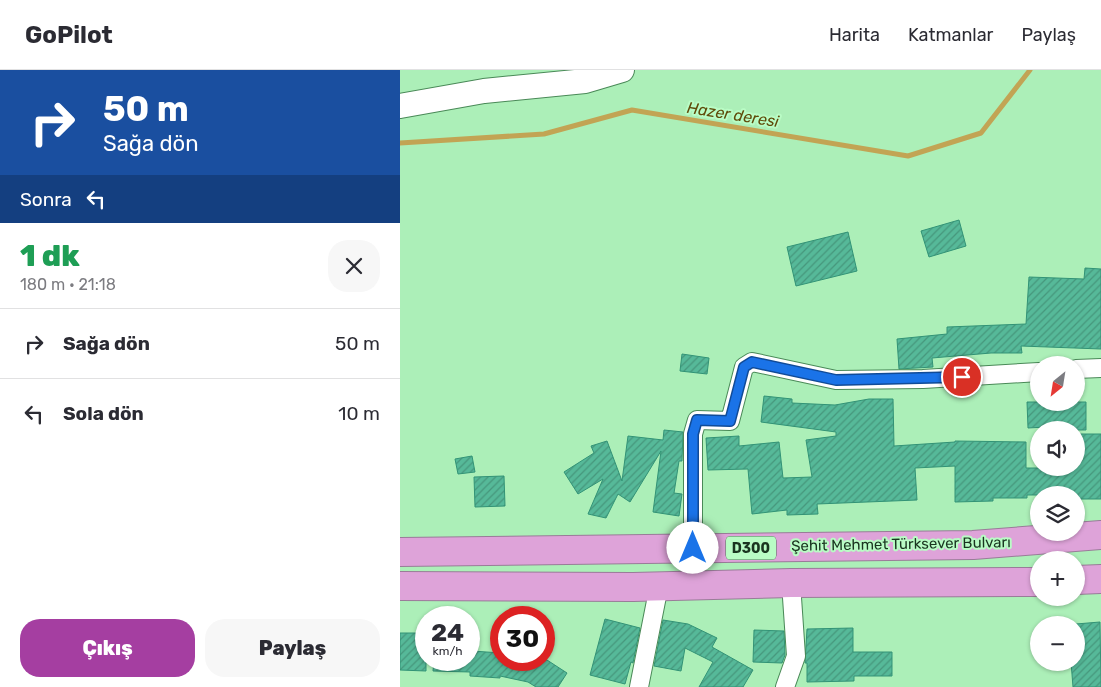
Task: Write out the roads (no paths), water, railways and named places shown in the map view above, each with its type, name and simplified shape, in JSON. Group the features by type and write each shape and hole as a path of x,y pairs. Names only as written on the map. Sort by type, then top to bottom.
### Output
{"highway":[{"name":"Şehit Mehmet Türksever Bulvarı","path":"400,552 973,545 1101,535"},
{"path":"1085,580 1101,579"},
{"path":"400,586 1030,583"}],"street":[{"path":"400,106 484,91 585,81 622,70"},
{"path":"693,548 693,434 697,420 730,421 744,367 752,362 836,380 923,379 1030,373"},
{"path":"1085,369 1101,368"},
{"path":"785,687 796,656 791,583"},
{"path":"639,687 659,586"}],"waterway":[{"name":"Hazer deresi","path":"400,143 544,134 632,110 908,156 981,133 1030,70"}]}
